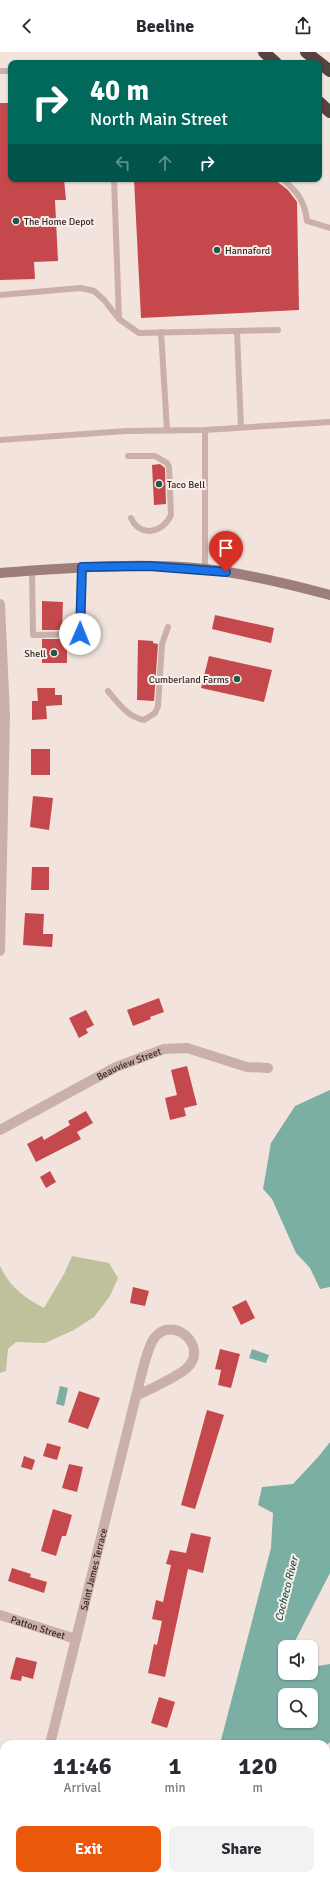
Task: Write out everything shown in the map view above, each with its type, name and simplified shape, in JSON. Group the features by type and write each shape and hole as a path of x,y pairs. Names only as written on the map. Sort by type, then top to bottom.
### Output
{"highway":[{"path":"264,52 273,60"},
{"path":"306,52 316,60"},
{"path":"322,65 330,71"},
{"path":"322,105 330,112"}],"main road":[{"path":"0,573 82,567 149,566 205,569 290,584 330,595"}],"street":[{"path":"0,604 5,672 0,951"},
{"name":"Beauview Street","path":"0,1130 116,1067 144,1055 164,1049 187,1048 247,1067 268,1068"},
{"name":"Saint James Terrace","path":"51,1740 136,1396 151,1344 155,1337 167,1330 174,1330 187,1335 194,1348 194,1355 187,1368 136,1396"},
{"name":"Patton Street","path":"0,1615 76,1639"}],"lane":[{"path":"114,182 119,320"},
{"path":"286,182 298,193 304,203 307,221 330,228"},
{"path":"0,295 81,288 94,292 104,300 119,320 139,332 278,330"},
{"path":"237,331 241,427"},
{"path":"161,332 167,430"},
{"path":"0,440 330,422"},
{"path":"205,430 205,569"},
{"path":"128,456 155,456 163,459 169,467 171,515 168,522 162,528 151,531 138,528 133,524 131,518"},
{"path":"32,571 33,635 80,634 82,567"},
{"path":"108,692 128,713 137,719 144,720 155,713 158,706 162,644 168,627"}],"green space":[{"path":"72,1256 109,1263 118,1278 110,1296 94,1317 74,1330 45,1343 16,1342 8,1349 6,1371 0,1373 0,1266 8,1280 18,1291 44,1308 64,1274"}],"water":[{"path":"330,1090 330,1287 320,1289 310,1268 296,1253 272,1199 263,1189 271,1143 295,1106"},
{"path":"252,1349 269,1355 266,1363 249,1358"},
{"path":"60,1386 68,1388 64,1406 56,1404"},
{"name":"Cocheco River","path":"330,1442 330,1573 296,1640 278,1640 278,1680 318,1680 318,1666 330,1664 330,1740 221,1740 271,1548 273,1513 258,1505 262,1487 293,1484"}],"building":[{"name":"The Home Depot","path":"0,103 8,103 8,182 64,182 66,200 55,200 58,261 34,262 35,279 0,280"},
{"name":"Hannaford","path":"134,182 278,182 288,190 297,202 299,310 141,318"},
{"name":"Taco Bell","path":"160,464 165,468 166,504 154,505 152,465"},
{"path":"42,601 63,602 62,630 42,630"},
{"path":"215,615 274,628 271,643 212,629"},
{"name":"Shell","path":"42,639 62,639 62,642 67,642 67,663 42,663"},
{"path":"138,640 153,641 153,643 158,644 154,701 137,700"},
{"name":"Cumberland Farms","path":"209,656 272,670 264,702 201,688"},
{"path":"37,688 55,688 55,695 62,695 62,705 46,706 47,719 32,720 32,701 38,701"},
{"path":"31,749 50,749 50,775 31,775"},
{"path":"33,796 53,798 49,830 30,827"},
{"path":"32,867 49,867 49,890 31,890"},
{"path":"25,913 44,914 43,934 53,934 52,947 23,945"},
{"path":"159,998 164,1012 150,1017 151,1019 133,1026 127,1010"},
{"path":"86,1010 94,1025 86,1029 88,1033 79,1038 69,1018"},
{"path":"187,1066 197,1105 184,1108 186,1116 170,1120 165,1098 177,1095 171,1070"},
{"path":"86,1111 93,1123 77,1132 81,1139 36,1162 27,1144 42,1136 44,1140 70,1125 68,1121"},
{"path":"50,1171 56,1182 46,1188 40,1177"},
{"path":"133,1287 149,1291 145,1306 130,1303"},
{"path":"246,1300 255,1318 241,1325 232,1307"},
{"path":"220,1349 240,1354 231,1388 218,1385 221,1370 215,1369"},
{"path":"79,1391 100,1398 88,1429 68,1422"},
{"path":"207,1410 224,1415 195,1509 181,1505"},
{"path":"47,1443 61,1447 57,1460 43,1456"},
{"path":"24,1456 35,1460 32,1470 21,1467"},
{"path":"69,1464 83,1467 77,1492 62,1488"},
{"path":"53,1509 72,1515 66,1536 62,1536 56,1556 41,1551"},
{"path":"191,1533 211,1537 203,1573 188,1569 165,1677 148,1673 154,1644 157,1645 162,1621 152,1619 156,1600 163,1602 171,1565 166,1564 170,1550 186,1553"},
{"path":"12,1568 31,1574 30,1577 47,1582 44,1593 8,1581"},
{"path":"16,1657 37,1662 33,1679 22,1676 21,1681 10,1679"},
{"path":"159,1697 175,1702 167,1728 151,1723"}],"place":[{"name":"The Home Depot","path":"16,221"},
{"name":"Hannaford","path":"217,250"},
{"name":"Taco Bell","path":"159,484"},
{"name":"Shell","path":"54,653"},
{"name":"Cumberland Farms","path":"237,679"}],"route":[{"path":"80,634 82,567 149,566 205,569 226,572"}]}
